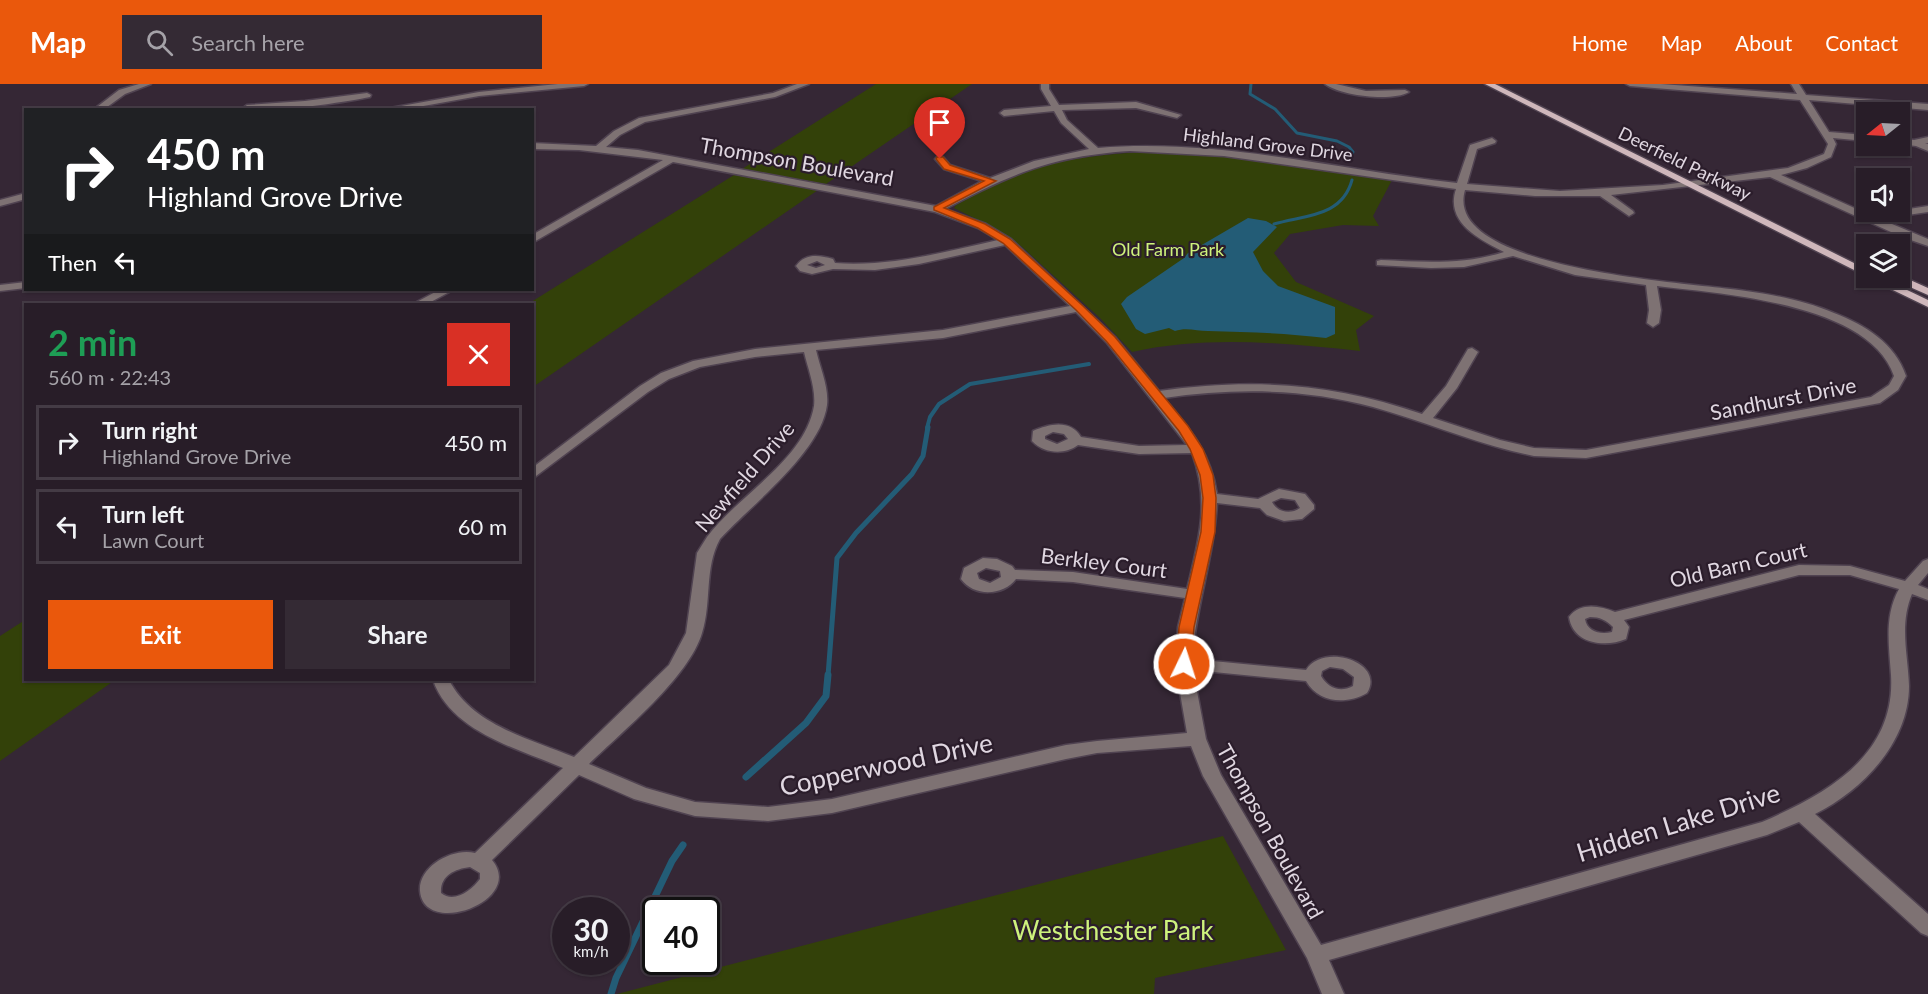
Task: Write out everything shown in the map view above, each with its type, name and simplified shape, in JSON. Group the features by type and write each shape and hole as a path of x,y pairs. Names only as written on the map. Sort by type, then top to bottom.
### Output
{"main road":[{"name":"Deerfield Parkway","path":"1489,84 1856,268"},
{"name":"Deerfield Parkway","path":"1506,84 1856,257"},
{"path":"1910,284 1928,292"},
{"path":"1895,288 1928,304"}],"street":[{"path":"100,108 122,92 143,84"},
{"path":"361,84 376,108"},
{"path":"394,108 479,94 584,84"},
{"path":"599,148 617,133 642,120 775,95 805,84"},
{"path":"1045,84 1045,89 1064,121 1097,152"},
{"path":"1329,84 1358,98 1404,92"},
{"path":"1630,84 1682,86 1803,99 1928,107"},
{"path":"1796,84 1803,99 1828,135 1856,137"},
{"path":"247,108 305,104 367,95"},
{"path":"1004,113 1136,105 1177,115"},
{"name":"Highland Grove Drive","path":"937,208 991,181 1037,163 1097,152 1136,149 1210,151 1462,186 1532,193 1604,195 1704,183 1818,163 1832,150 1828,135"},
{"path":"1917,143 1928,140"},
{"name":"Sandhurst Drive","path":"1156,395 1206,387 1283,386 1345,396 1534,452 1586,454 1867,402 1886,393 1900,376 1894,361 1877,342 1844,322 1814,310 1761,296 1570,270 1512,253 1482,236 1465,222 1457,208 1457,200 1473,147 1492,141"},
{"path":"1910,142 1928,148"},
{"name":"Thompson Boulevard","path":"534,146 599,148 914,202 937,208 982,226 1007,241 1111,340 1197,449 1206,475 1210,498 1208,532 1186,627 1184,664 1197,739 1212,776 1316,955 1333,994"},
{"path":"940,159 947,167 991,181"},
{"path":"534,239 670,160"},
{"path":"1769,173 1856,213"},
{"path":"1604,195 1629,213"},
{"path":"0,203 24,197"},
{"path":"1910,212 1928,209"},
{"path":"1878,222 1928,243"},
{"path":"831,266 852,268 905,262 1007,241"},
{"path":"1381,263 1460,265 1495,259 1512,253"},
{"path":"1651,282 1655,310 1653,323"},
{"path":"0,288 24,285"},
{"path":"421,303 445,291"},
{"path":"534,473 644,389 665,376 719,359 943,334 1079,308"},
{"name":"Newfield Drive","path":"479,861 676,668 694,633 705,552 714,537 797,452 818,418 820,404 809,348"},
{"path":"1425,419 1451,388 1472,352"},
{"path":"1075,440 1139,450 1197,449"},
{"path":"1210,498 1264,504"},
{"name":"Hidden Lake Drive","path":"1316,955 1767,828 1801,812 1853,781 1881,746 1897,714 1900,689 1896,635 1898,619 1904,595 1928,564"},
{"name":"Old Barn Court","path":"1613,618 1799,570 1821,568 1855,570 1928,596"},
{"name":"Berkley Court","path":"1009,573 1073,577 1195,595"},
{"path":"1184,664 1312,676"},
{"name":"Copperwood Drive","path":"441,681 448,696 466,715 484,726 667,802 733,813 768,814 832,806 1097,747 1197,739"},
{"path":"1801,812 1928,927"}],"green space":[{"path":"876,84 972,84 826,184 742,169"},
{"name":"Old Farm Park","path":"1146,152 1210,155 1392,180 1373,216 1379,226 1343,225 1290,234 1274,253 1296,282 1374,316 1356,330 1360,351 1275,343 1217,342 1132,352 1100,318 1021,246 992,227 954,208 1000,182 1041,167 1086,157"},
{"path":"734,175 818,190 534,386 534,303 530,303"},
{"path":"24,621 24,681 114,681 0,761 0,636"},
{"name":"Westchester Park","path":"1223,836 1286,950 1155,978 1154,994 617,994 690,975 720,975 720,967"}],"water":[{"path":"1248,218 1266,221 1277,227 1253,252 1263,271 1278,286 1335,307 1335,334 1326,338 1187,329 1175,331 1169,328 1145,334 1136,329 1121,304 1127,297 1188,253"}],"waterway":[{"path":"1251,84 1250,94 1275,109 1297,133 1337,141 1349,147 1353,152 1351,157"},
{"path":"1274,224 1310,216 1331,208 1347,192 1352,180"},
{"path":"927,428 930,417 939,404 970,384 1089,364"},
{"path":"828,676 837,558 856,533 912,474 923,456 928,427"},
{"path":"746,777 806,723 826,696 828,675"},
{"path":"611,994 616,978 672,861 683,845"}],"route":[{"path":"940,159 947,167 956,171 991,181 937,208 982,226 1007,241 1111,340 1184,429 1197,449 1206,475 1210,498 1208,532 1186,627 1184,664"}]}
